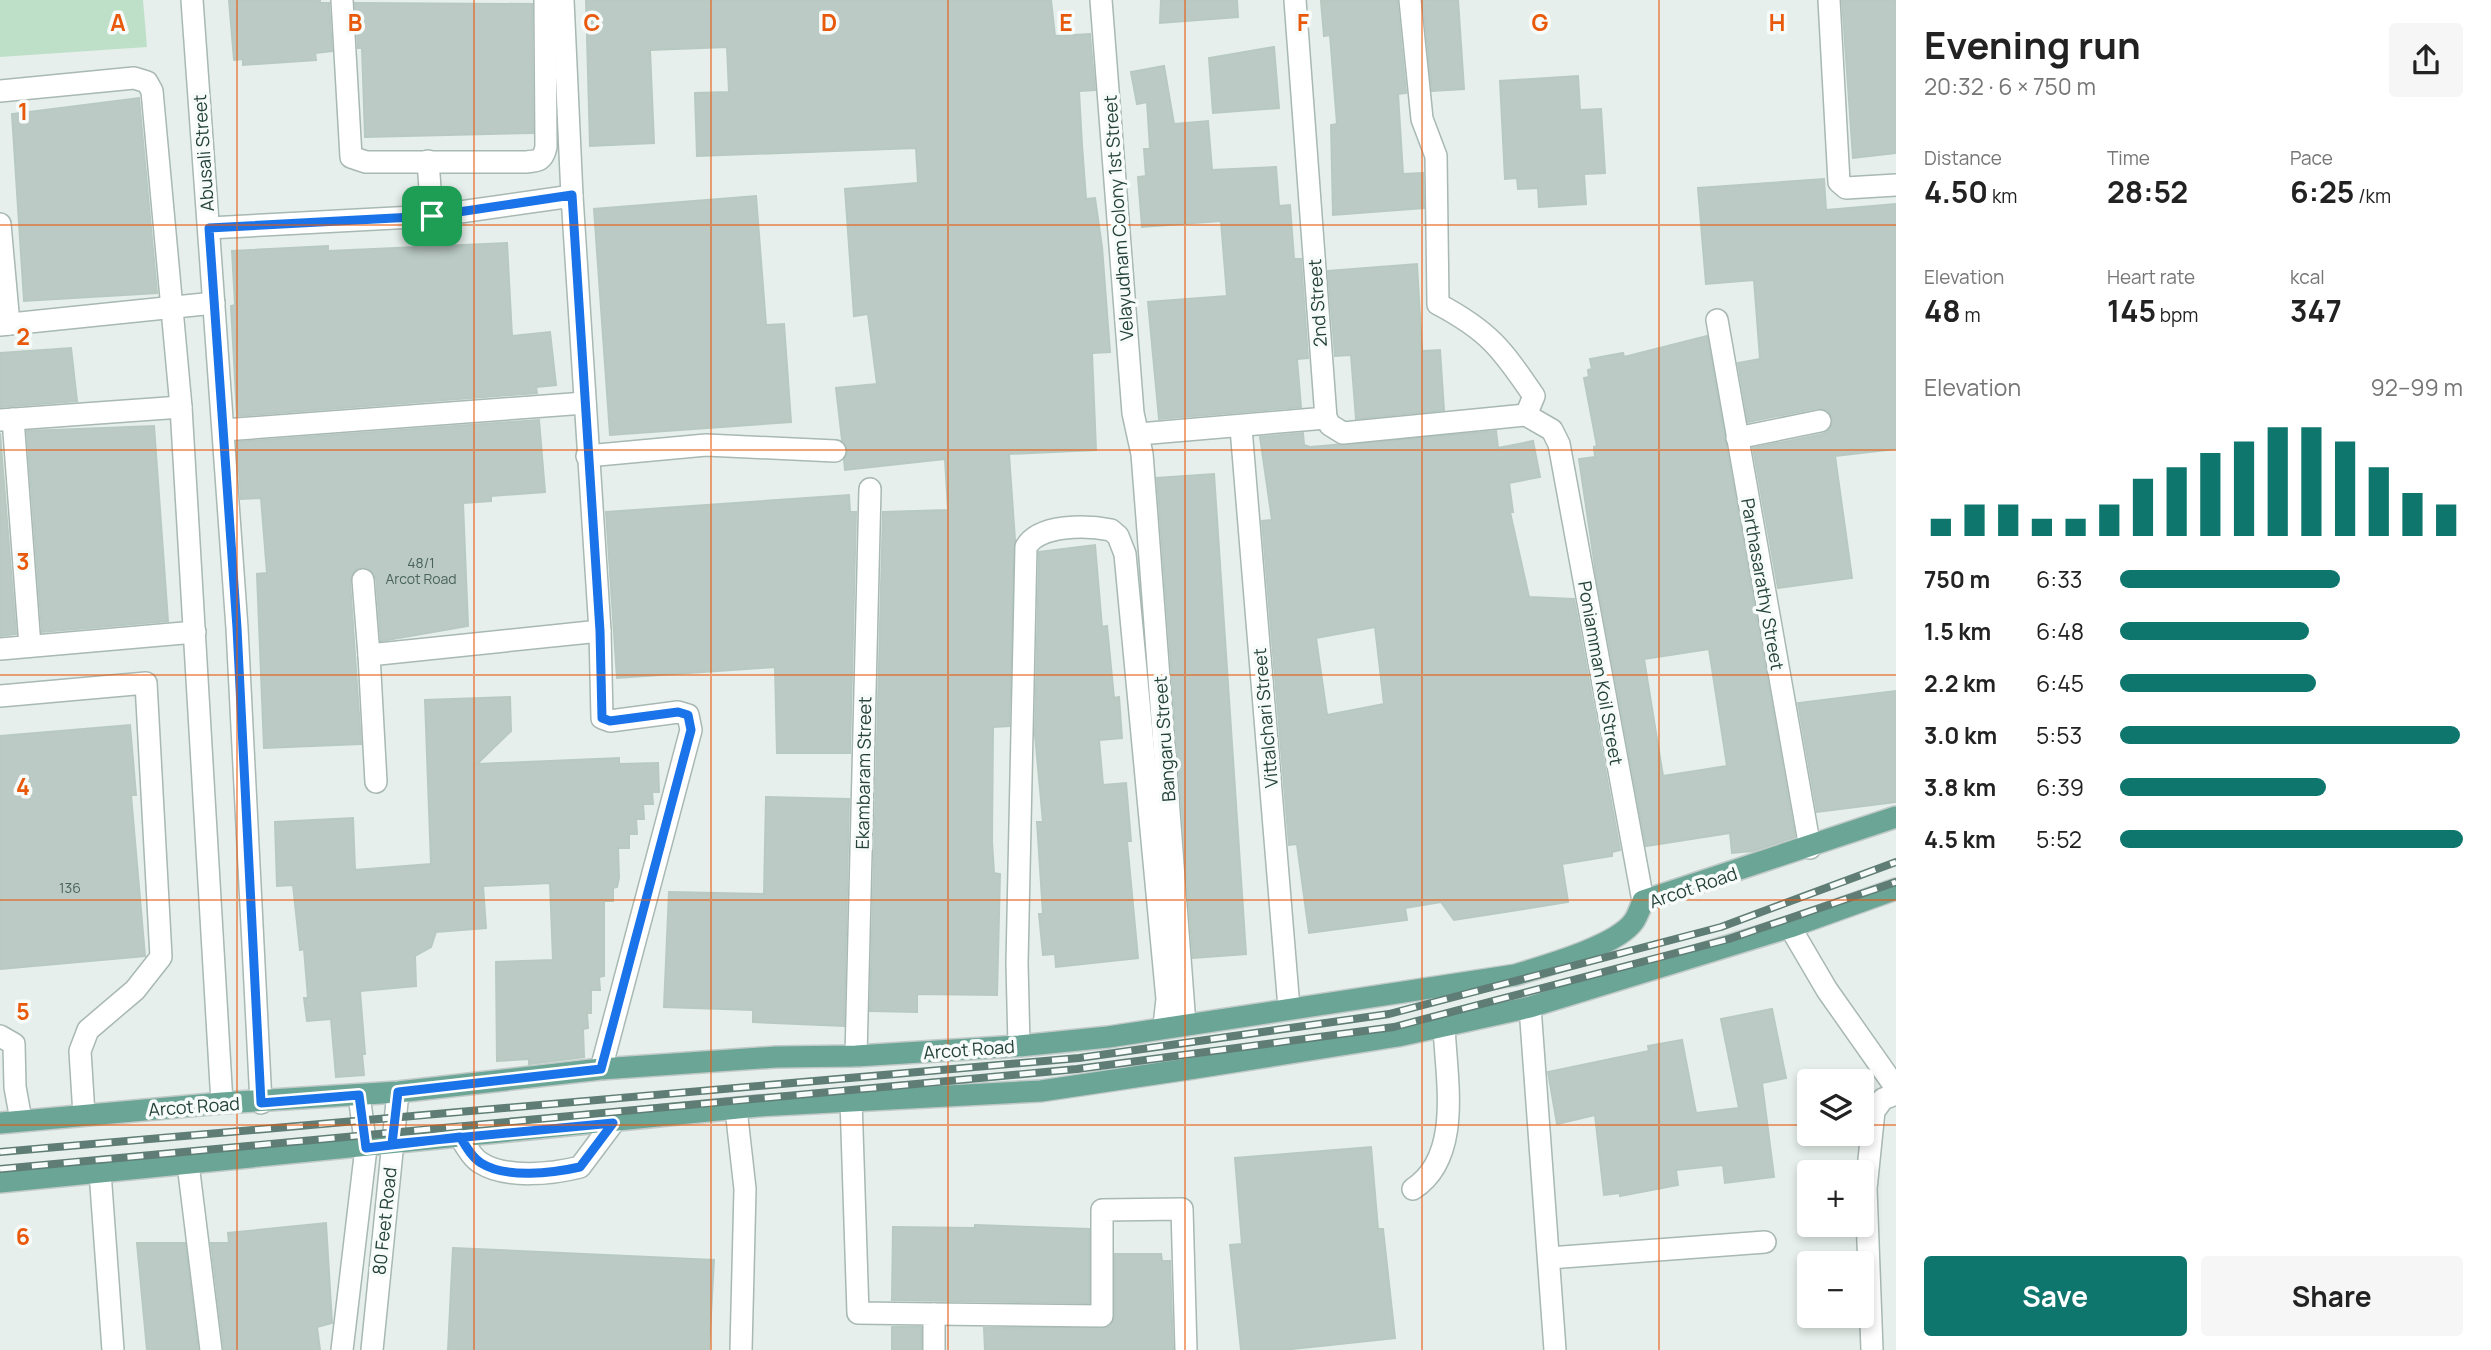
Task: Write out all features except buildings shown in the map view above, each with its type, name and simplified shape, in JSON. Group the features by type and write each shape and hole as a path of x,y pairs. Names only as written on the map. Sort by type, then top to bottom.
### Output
{"main road":[{"name":"Arcot Road","path":"11,1121 222,1103 261,1103 398,1092 601,1069 776,1057 856,1056 1019,1046 1108,1037 1515,975 1567,959 1633,923 1643,901 1810,848 1896,817"},
{"path":"0,1182 366,1148 736,1109 850,1100 1041,1091 1398,1036 1530,1007 1790,927 1896,890"}],"street":[{"name":"Abusali Street","path":"192,0 224,430 261,1103"},
{"path":"342,0 351,157 366,162 525,162 538,161 544,157 545,0"},
{"path":"564,0 572,195 600,631 602,718 610,721 678,712 688,715 691,730 601,1069"},
{"name":"Velayudham Colony 1st Street","path":"1101,0 1133,414 1140,444"},
{"name":"2nd Street","path":"1295,0 1326,418"},
{"path":"1140,444 1326,418 1337,431 1352,433 1526,415 1534,396 1500,346 1476,324 1438,304 1436,156 1422,119 1410,0"},
{"path":"1829,0 1839,182 1846,188 1896,185"},
{"path":"0,91 134,78 150,86 181,407 222,1103"},
{"path":"428,161 432,216"},
{"path":"209,228 432,216 572,195"},
{"path":"0,223 4,324 214,303"},
{"name":"Parthasarathy Street","path":"1717,320 1810,848"},
{"path":"224,430 585,403"},
{"path":"30,646 7,420 181,407"},
{"name":"Poniamman Koil Street","path":"1526,415 1552,430 1559,444 1643,901"},
{"path":"1737,438 1820,421"},
{"name":"Vittalchari Street","path":"1241,428 1289,1008"},
{"name":"Bangaru Street","path":"1140,444 1175,1026"},
{"path":"587,456 706,445 835,451"},
{"name":"Ekambaram Street","path":"856,1056 870,489"},
{"path":"1019,1046 1017,963 1026,547 1031,539 1044,531 1111,530 1118,536 1125,554 1167,999 1175,1026"},
{"path":"363,580 376,782"},
{"path":"369,655 600,631"},
{"path":"0,649 195,632"},
{"path":"0,696 146,683 162,957 135,990 88,1030 80,1051 84,1115"},
{"path":"1790,927 1828,990 1896,1088"},
{"path":"1530,1007 1555,1350"},
{"path":"1413,1189 1429,1179 1442,1151 1446,1129 1444,1026"},
{"path":"0,1036 14,1044 15,1087 11,1121"},
{"name":"80 Feet Road","path":"372,1350 398,1092"},
{"path":"1872,1350 1866,1189 1874,1111 1883,1099 1896,1094"},
{"name":"80 Feet Road","path":"342,1350 366,1148 359,1095"},
{"path":"850,1100 858,1313 1102,1316 1102,1210 1182,1209 1185,1350"},
{"path":"736,1109 745,1189 741,1350"},
{"path":"460,1137 479,1162 493,1169 559,1172 580,1167 613,1123"},
{"path":"188,1164 211,1350"},
{"path":"100,1172 113,1350"},
{"path":"1549,1258 1765,1242"},
{"path":"934,1314 934,1350"}],"green space":[{"path":"0,0 143,0 147,47 0,57"}],"railway":[{"path":"0,1152 1079,1058 1389,1014 1721,927 1896,862"},
{"path":"0,1169 1077,1069 1394,1027 1729,939 1896,882"}],"route":[{"path":"432,216 209,228 237,628 261,1103 359,1095 366,1148 460,1137 472,1156 493,1169 559,1172 580,1167 613,1123 460,1137 392,1144 398,1092 601,1069 691,730 691,720 688,715 678,712 610,721 602,718 600,631 572,195 432,216"}]}
